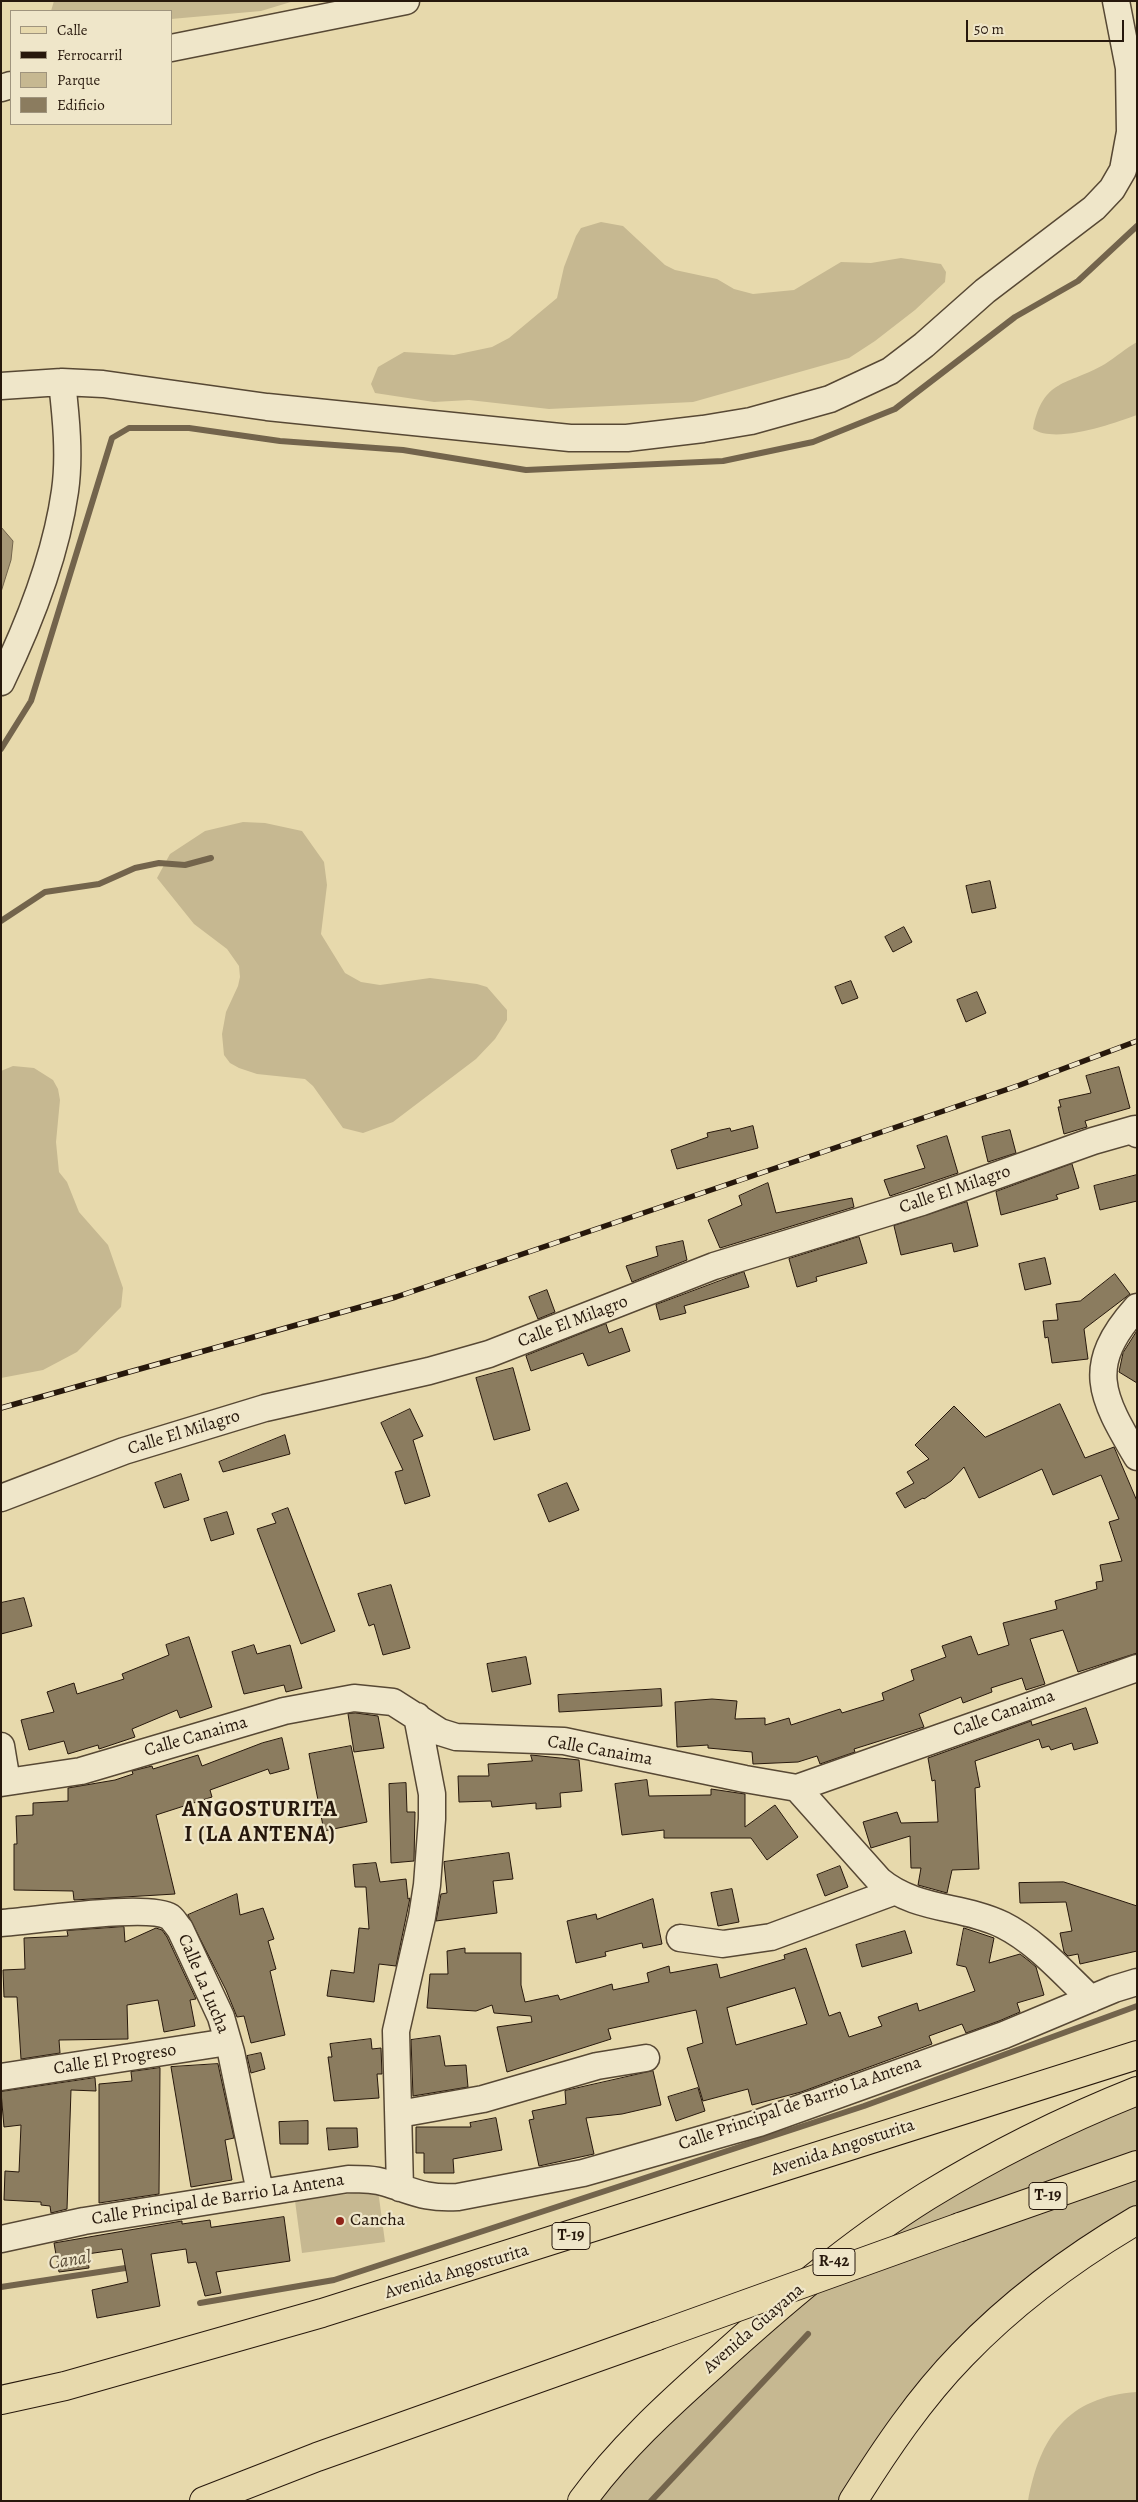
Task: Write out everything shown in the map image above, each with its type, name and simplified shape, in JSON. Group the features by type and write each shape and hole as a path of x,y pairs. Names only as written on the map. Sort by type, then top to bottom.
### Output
{"main road":[{"name":"Avenida Angosturita","path":"1,2400 65,2386 322,2313 1134,2055"},
{"name":"Avenida Guayana","path":"582,2501 634,2440 695,2381 799,2289 849,2251 925,2197 968,2172 1050,2128 1137,2091"},
{"name":"T-19","path":"204,2501 317,2456 1137,2165"},
{"path":"853,2501 903,2426 962,2354 1035,2289 1109,2236 1137,2220"}],"street":[{"path":"172,48 406,1"},
{"path":"1,386 62,382 131,387 267,407 570,438 627,438 703,429 751,421 830,399 890,371 924,345 985,291 1094,208 1112,189 1123,170 1130,132 1129,68 1116,1"},
{"path":"1,682 30,617 65,491 67,458 62,382"},
{"name":"Calle El Milagro","path":"1,1498 124,1451 247,1413 311,1396 429,1371 489,1354 714,1266 922,1202 1094,1141 1135,1129 1137,1134"},
{"path":"1137,1307 1111,1340 1103,1369 1102,1383 1105,1396 1137,1457"},
{"name":"Calle Canaima","path":"4,1782 81,1771 284,1711 354,1698 393,1702 440,1732 456,1736 564,1741 796,1788 1137,1668"},
{"path":"400,2188 396,2031 422,1917 431,1844 432,1794 417,1716"},
{"path":"1,1746 4,1782"},
{"path":"796,1788 879,1880 894,1892 911,1900 984,1918 1003,1925 1042,1953 1091,1999"},
{"path":"680,1938 723,1944 771,1936 894,1892"},
{"name":"Calle La Lucha","path":"1,1923 122,1912 148,1912 171,1918 180,1929 221,2017 260,2192"},
{"name":"Calle Principal de Barrio La Antena","path":"1,2239 84,2220 348,2179 369,2180 423,2196 458,2197 583,2173 759,2123 1004,2035 1137,1982"},
{"name":"Calle El Progreso","path":"1,2077 228,2042"},
{"path":"399,2114 483,2099 597,2066 646,2058"}],"green space":[{"path":"54,1 294,1 261,11 172,19 172,10 51,10"},
{"path":"601,222 623,226 665,265 675,270 717,279 734,289 753,294 794,290 841,262 871,263 901,258 941,264 946,272 945,282 915,310 875,341 849,358 693,402 549,409 469,400 434,402 375,393 371,384 378,367 404,352 454,355 492,347 509,338 557,298 564,267 576,236 581,228"},
{"path":"1137,342 1137,415 1069,434 1043,433 1033,429 1037,412 1043,400 1050,392 1058,386 1105,364"},
{"path":"243,822 265,823 302,831 324,862 327,885 321,934 345,973 361,982 380,985 430,978 477,984 487,987 507,1010 507,1020 495,1039 476,1059 393,1122 363,1133 343,1128 313,1086 305,1079 257,1074 230,1063 224,1055 222,1034 226,1012 238,986 240,977 239,966 227,949 194,924 157,878 170,854 205,831"},
{"path":"13,1066 34,1068 53,1080 58,1089 60,1100 56,1142 59,1172 67,1182 79,1212 108,1245 123,1288 121,1307 77,1352 43,1370 1,1378 1,1071"},
{"path":"1137,2091 1137,2220 1035,2289 853,2501 582,2501 849,2251"},
{"name":"Cancha","path":"378,2190 385,2242 302,2253 295,2201"},
{"path":"1137,2392 1137,2501 1028,2501 1040,2458 1049,2440 1061,2424 1075,2412 1092,2402 1113,2395"}],"shaded area":[{"path":"1,527 13,541 11,560 1,592"}],"building":[{"path":"990,881 996,908 972,913 966,886"},
{"path":"904,927 912,942 893,952 885,937"},
{"path":"851,981 858,998 842,1004 835,987"},
{"path":"977,992 986,1013 966,1022 957,1000"},
{"path":"1119,1067 1130,1108 1085,1121 1087,1127 1064,1134 1058,1107 1061,1107 1059,1100 1091,1093 1086,1076"},
{"path":"753,1126 758,1148 677,1169 671,1150 708,1137 707,1133 730,1128 731,1131"},
{"path":"1010,1130 1016,1153 988,1162 982,1137"},
{"path":"947,1136 958,1173 890,1196 884,1180 925,1168 917,1146"},
{"path":"1072,1164 1079,1188 1056,1195 1058,1199 1001,1215 996,1192"},
{"path":"1137,1175 1137,1201 1100,1210 1094,1186"},
{"path":"768,1183 776,1213 852,1198 854,1207 720,1248 708,1220 742,1205 739,1196"},
{"path":"967,1202 978,1246 954,1252 952,1243 901,1255 894,1226"},
{"path":"859,1237 867,1263 816,1277 817,1281 797,1287 789,1259"},
{"path":"683,1241 687,1260 632,1282 626,1266 658,1256 656,1247"},
{"path":"1045,1258 1051,1284 1025,1290 1019,1264"},
{"path":"744,1272 749,1287 684,1306 686,1313 660,1320 656,1305"},
{"path":"1115,1274 1130,1294 1084,1329 1088,1359 1052,1363 1048,1337 1045,1338 1043,1321 1058,1320 1056,1304 1080,1301"},
{"path":"547,1290 555,1312 538,1319 529,1297"},
{"path":"606,1324 609,1333 622,1328 630,1351 588,1366 583,1353 531,1371 526,1356"},
{"path":"1137,1331 1137,1383 1119,1372 1123,1353"},
{"path":"513,1368 530,1430 494,1440 476,1378"},
{"path":"1060,1404 1085,1458 1114,1447 1137,1501 1137,1653 1078,1672 1063,1630 1030,1639 1045,1684 1026,1690 1022,1678 991,1688 992,1692 963,1703 961,1697 919,1714 924,1727 854,1749 855,1752 820,1764 817,1756 798,1762 753,1764 752,1752 708,1748 708,1745 677,1747 675,1702 712,1699 737,1701 735,1719 765,1718 765,1725 789,1718 791,1725 840,1709 842,1713 884,1700 882,1693 914,1680 911,1670 946,1657 942,1646 971,1636 978,1655 1009,1645 1003,1623 1057,1609 1055,1601 1097,1589 1096,1582 1103,1581 1100,1565 1122,1561 1109,1522 1119,1519 1101,1475 1053,1495 1042,1469 979,1498 964,1467 951,1481 924,1499 905,1508 896,1493 914,1483 907,1472 929,1459 915,1445 954,1406 985,1437"},
{"path":"410,1409 423,1436 413,1440 430,1496 405,1504 395,1472 403,1470 381,1423"},
{"path":"285,1435 290,1454 223,1472 219,1462"},
{"path":"181,1474 189,1500 164,1508 155,1483"},
{"path":"567,1483 579,1510 549,1522 538,1495"},
{"path":"288,1508 335,1631 301,1644 257,1529 276,1523 272,1514"},
{"path":"227,1512 234,1534 211,1541 204,1519"},
{"path":"391,1585 410,1648 383,1655 374,1624 369,1626 358,1594"},
{"path":"24,1598 32,1626 1,1634 1,1603"},
{"path":"189,1637 212,1707 180,1718 177,1710 132,1729 135,1737 99,1749 98,1745 68,1754 64,1741 29,1750 21,1720 54,1712 47,1692 74,1683 77,1694 124,1679 122,1674 169,1655 166,1645"},
{"path":"254,1645 257,1654 290,1645 302,1688 286,1692 284,1685 244,1694 232,1652"},
{"path":"526,1657 531,1684 492,1692 487,1664"},
{"path":"661,1689 662,1706 559,1712 558,1695"},
{"path":"1086,1708 1098,1743 1074,1750 1072,1743 1051,1750 1049,1746 1042,1748 1039,1739 975,1761 980,1787 975,1788 979,1869 952,1870 947,1893 918,1885 921,1868 911,1868 910,1836 871,1848 863,1822 897,1812 901,1823 938,1822 935,1780 932,1781 928,1758 1031,1721 1032,1725"},
{"path":"356,1713 378,1716 384,1748 354,1752 348,1714"},
{"path":"282,1738 289,1769 270,1774 268,1769 210,1790 212,1797 156,1815 175,1894 74,1900 73,1891 14,1890 14,1844 17,1844 16,1816 33,1815 33,1803 68,1801 68,1788 115,1780 133,1774 132,1771 152,1766 153,1769 198,1755 202,1766 262,1743"},
{"path":"351,1746 367,1822 324,1831 309,1754"},
{"path":"531,1755 579,1760 582,1791 560,1793 561,1807 536,1809 536,1803 492,1807 491,1801 459,1802 458,1776 489,1776 488,1764 532,1761"},
{"path":"647,1780 649,1796 711,1795 711,1789 745,1794 745,1827 775,1805 798,1837 767,1860 751,1838 664,1838 664,1830 622,1835 615,1784"},
{"path":"406,1783 407,1812 415,1812 414,1861 391,1863 389,1784"},
{"path":"509,1853 513,1879 493,1881 497,1913 436,1921 441,1894 447,1893 444,1862"},
{"path":"376,1863 380,1882 406,1879 408,1899 410,1898 396,1966 379,1964 374,2002 327,1996 331,1970 354,1973 359,1928 369,1929 366,1887 355,1887 353,1865"},
{"path":"840,1866 848,1887 825,1896 817,1875"},
{"path":"1064,1882 1137,1906 1137,1951 1080,1964 1078,1954 1068,1956 1064,1952 1060,1933 1072,1931 1066,1902 1020,1903 1019,1883"},
{"path":"732,1889 739,1922 718,1926 711,1893"},
{"path":"237,1894 240,1915 263,1908 274,1939 268,1941 276,1969 270,1971 285,2035 251,2043 244,2016 237,2017 226,1990 188,1915"},
{"path":"653,1899 662,1944 643,1948 642,1943 605,1952 606,1956 576,1963 567,1921 596,1914 597,1919"},
{"path":"124,1927 125,1942 156,1928 162,1930 196,1999 190,2000 195,2026 164,2032 158,2000 127,2005 128,2039 59,2040 60,2053 21,2059 17,1997 4,1997 3,1970 25,1969 24,1938 68,1936 67,1931"},
{"path":"964,1928 994,1938 989,1963 1020,1954 1029,1961 1036,1967 1044,1995 1017,2003 1020,2012 999,2021 966,2033 962,2024 929,2036 932,2044 801,2092 752,2105 748,2089 703,2101 687,2048 703,2043 696,2010 608,2029 611,2039 507,2072 497,2027 532,2022 531,2016 494,2013 492,2005 476,2011 427,2008 430,1974 448,1974 447,1951 465,1948 465,1953 521,1953 521,1985 525,2002 558,1995 560,2000 612,1984 613,1990 649,1982 647,1973 669,1966 670,1973 717,1964 720,1978 785,1959 784,1955 806,1948 829,2016 840,2012 849,2037 882,2026 878,2017 917,2003 919,2011 975,1991 966,1967 957,1965","holes":["795,1988 807,2024 736,2045 727,2008"]},
{"path":"905,1931 912,1953 862,1967 856,1945"},
{"path":"440,2036 445,2066 466,2065 468,2087 413,2096 411,2040"},
{"path":"371,2039 372,2049 381,2048 382,2074 377,2074 379,2098 334,2101 328,2057 332,2057 330,2044"},
{"path":"261,2053 265,2069 251,2073 247,2056"},
{"path":"218,2064 234,2138 225,2140 232,2180 191,2187 171,2067"},
{"path":"160,2068 159,2194 99,2203 99,2084 132,2081 131,2072"},
{"path":"653,2071 661,2105 622,2114 586,2118 594,2154 539,2166 529,2120 534,2119 532,2111 566,2104 565,2091"},
{"path":"95,2078 96,2091 71,2090 67,2209 51,2213 50,2206 41,2205 41,2202 4,2200 5,2171 19,2172 21,2125 4,2127 1,2092"},
{"path":"698,2088 705,2111 676,2121 668,2097"},
{"path":"496,2118 502,2150 453,2159 454,2173 424,2173 424,2153 416,2153 416,2127 471,2127 470,2123"},
{"path":"308,2121 308,2144 280,2144 279,2122"},
{"path":"327,2128 357,2128 358,2147 329,2150"},
{"path":"284,2217 290,2261 216,2272 221,2293 205,2296 196,2262 188,2263 186,2249 151,2254 160,2306 97,2318 92,2290 128,2282 122,2249 87,2254 89,2268 59,2272 54,2243 182,2221 182,2224 210,2220 211,2227"}],"waterway":[{"path":"1,749 31,701 112,438 129,428 189,428 280,441 403,450 526,470 723,461 813,442 895,409 1015,317 1078,281 1137,226"},
{"path":"1,921 45,892 99,884 135,868 159,863 185,865 211,858"},
{"path":"200,2303 334,2280 864,2106 1137,2006"},
{"name":"Canal","path":"1,2287 132,2267"},
{"path":"651,2501 808,2334"}],"railway":[{"path":"1,1408 396,1297 1020,1085 1137,1041"}],"place":[{"name":"Cancha","path":"340,2221"}],"district":[{"name":"ANGOSTURITA I (LA ANTENA)","path":"260,1824"}]}
